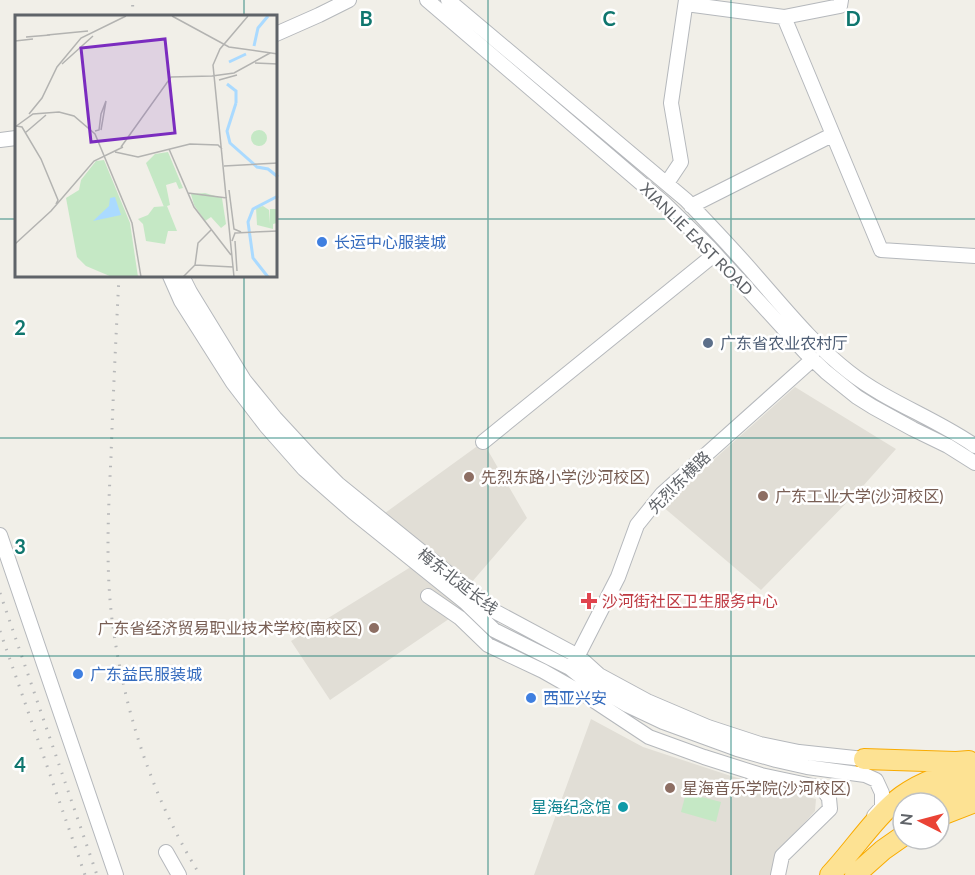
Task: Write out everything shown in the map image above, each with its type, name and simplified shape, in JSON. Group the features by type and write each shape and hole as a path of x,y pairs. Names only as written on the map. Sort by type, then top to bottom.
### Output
{"highway":[{"path":"864,759 956,762 975,760"},
{"path":"831,875 888,809 903,796 927,782 975,766"},
{"path":"949,791 975,782"},
{"path":"951,811 975,801"},
{"path":"831,875 891,824"},
{"path":"855,875 891,844"}],"street":[{"path":"278,33 349,0"},
{"name":"XIANLIE EAST ROAD","path":"427,0 663,201 826,372 857,397 975,463"},
{"name":"XIANLIE EAST ROAD","path":"448,0 667,183 716,230 796,321 849,372 895,402 975,446"},
{"path":"667,183 681,162 671,103 686,2 784,17 840,6 841,0"},
{"path":"784,17 881,250 975,256"},
{"path":"691,206 832,135"},
{"path":"0,140 15,138"},
{"path":"704,242 716,230"},
{"path":"483,441 715,254"},
{"name":"梅东北延长线","path":"171,278 181,301 233,383 266,426 304,469 353,512 421,560 496,612 578,656 599,675 637,696 708,727 760,744 799,752 864,759"},
{"name":"梅东北延长线","path":"183,278 244,380 275,418 338,484 494,630 570,669 627,705 663,722 736,749 776,760 865,775 876,780 882,793 882,807 820,875"},
{"name":"先烈东横路","path":"570,669 618,576 637,525 662,494 813,359"},
{"path":"233,383 237,368"},
{"path":"0,534 116,875"},
{"path":"428,596 460,618 488,645 543,671 587,696 649,737 704,758 761,775 822,788 829,798 830,809 782,856 778,875"},
{"path":"488,645 494,630"},
{"path":"822,788 836,770"},
{"path":"166,852 179,875"}],"shaded area":[{"name":"广东工业大学(沙河校区)","path":"795,387 896,449 761,590 662,506"},
{"name":"先烈东路小学(沙河校区)","path":"483,442 527,518 471,583 385,513"},
{"name":"广东省经济贸易职业技术学校(南校区)","path":"414,565 465,608 330,700 291,641"},
{"name":"星海音乐学院(沙河校区)","path":"591,719 643,747 731,776 816,799 815,811 777,853 771,875 534,875"}],"green space":[{"path":"686,793 721,802 716,822 681,812"}],"railway":[{"path":"132,15 133,0"},
{"path":"119,278 108,524 111,612 126,697 145,759 169,818 200,875"},
{"path":"0,593 97,875"},
{"path":"0,631 85,875"}],"place":[{"name":"长运中心服装城","path":"322,242"},
{"name":"广东省农业农村厅","path":"708,343"},
{"name":"先烈东路小学(沙河校区)","path":"469,477"},
{"name":"广东工业大学(沙河校区)","path":"763,496"},
{"name":"沙河街社区卫生服务中心","path":"589,601"},
{"name":"广东省经济贸易职业技术学校(南校区)","path":"374,628"},
{"name":"广东益民服装城","path":"78,674"},
{"name":"西亚兴安","path":"531,698"},
{"name":"星海音乐学院(沙河校区)","path":"670,788"},
{"name":"星海纪念馆","path":"623,807"}]}
